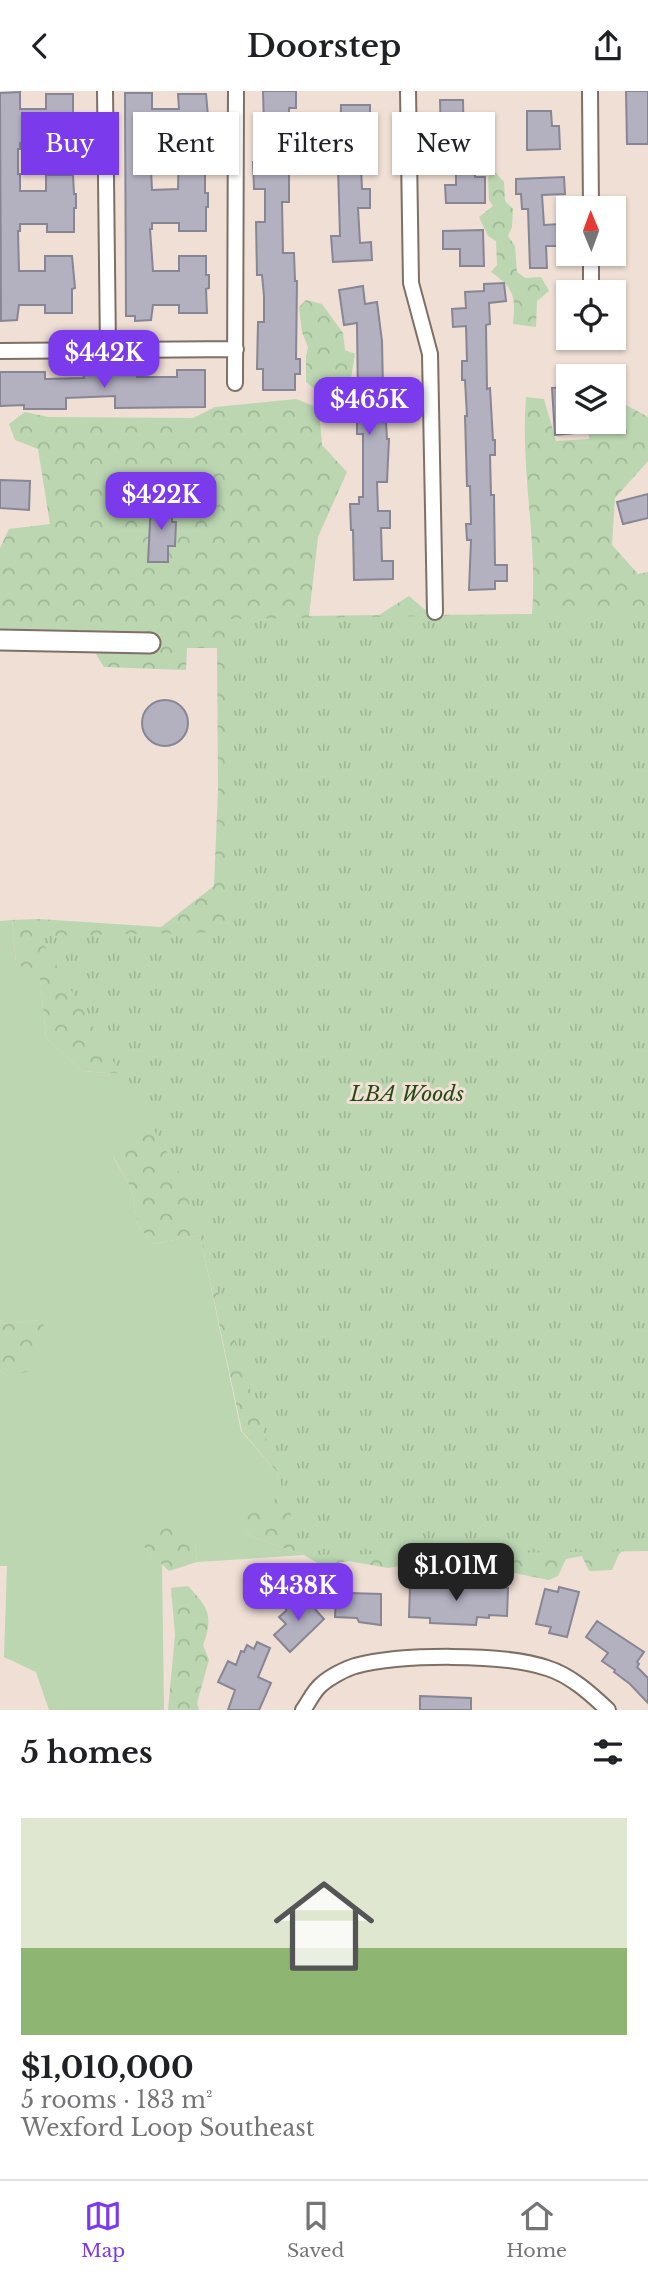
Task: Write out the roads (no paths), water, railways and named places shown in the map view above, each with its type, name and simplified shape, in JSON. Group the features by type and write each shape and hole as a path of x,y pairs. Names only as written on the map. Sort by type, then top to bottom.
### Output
{"street":[{"path":"105,91 108,350"},
{"path":"235,383 236,91"},
{"path":"408,91 411,283 430,354 435,612"},
{"path":"590,91 591,196"},
{"path":"0,351 236,349"},
{"path":"0,640 150,643"},
{"path":"303,1710 320,1684 352,1667 397,1658 454,1658 505,1659 547,1668 574,1681 608,1710"}],"park label":[{"name":"LBA Woods","path":"407,1094"}]}
